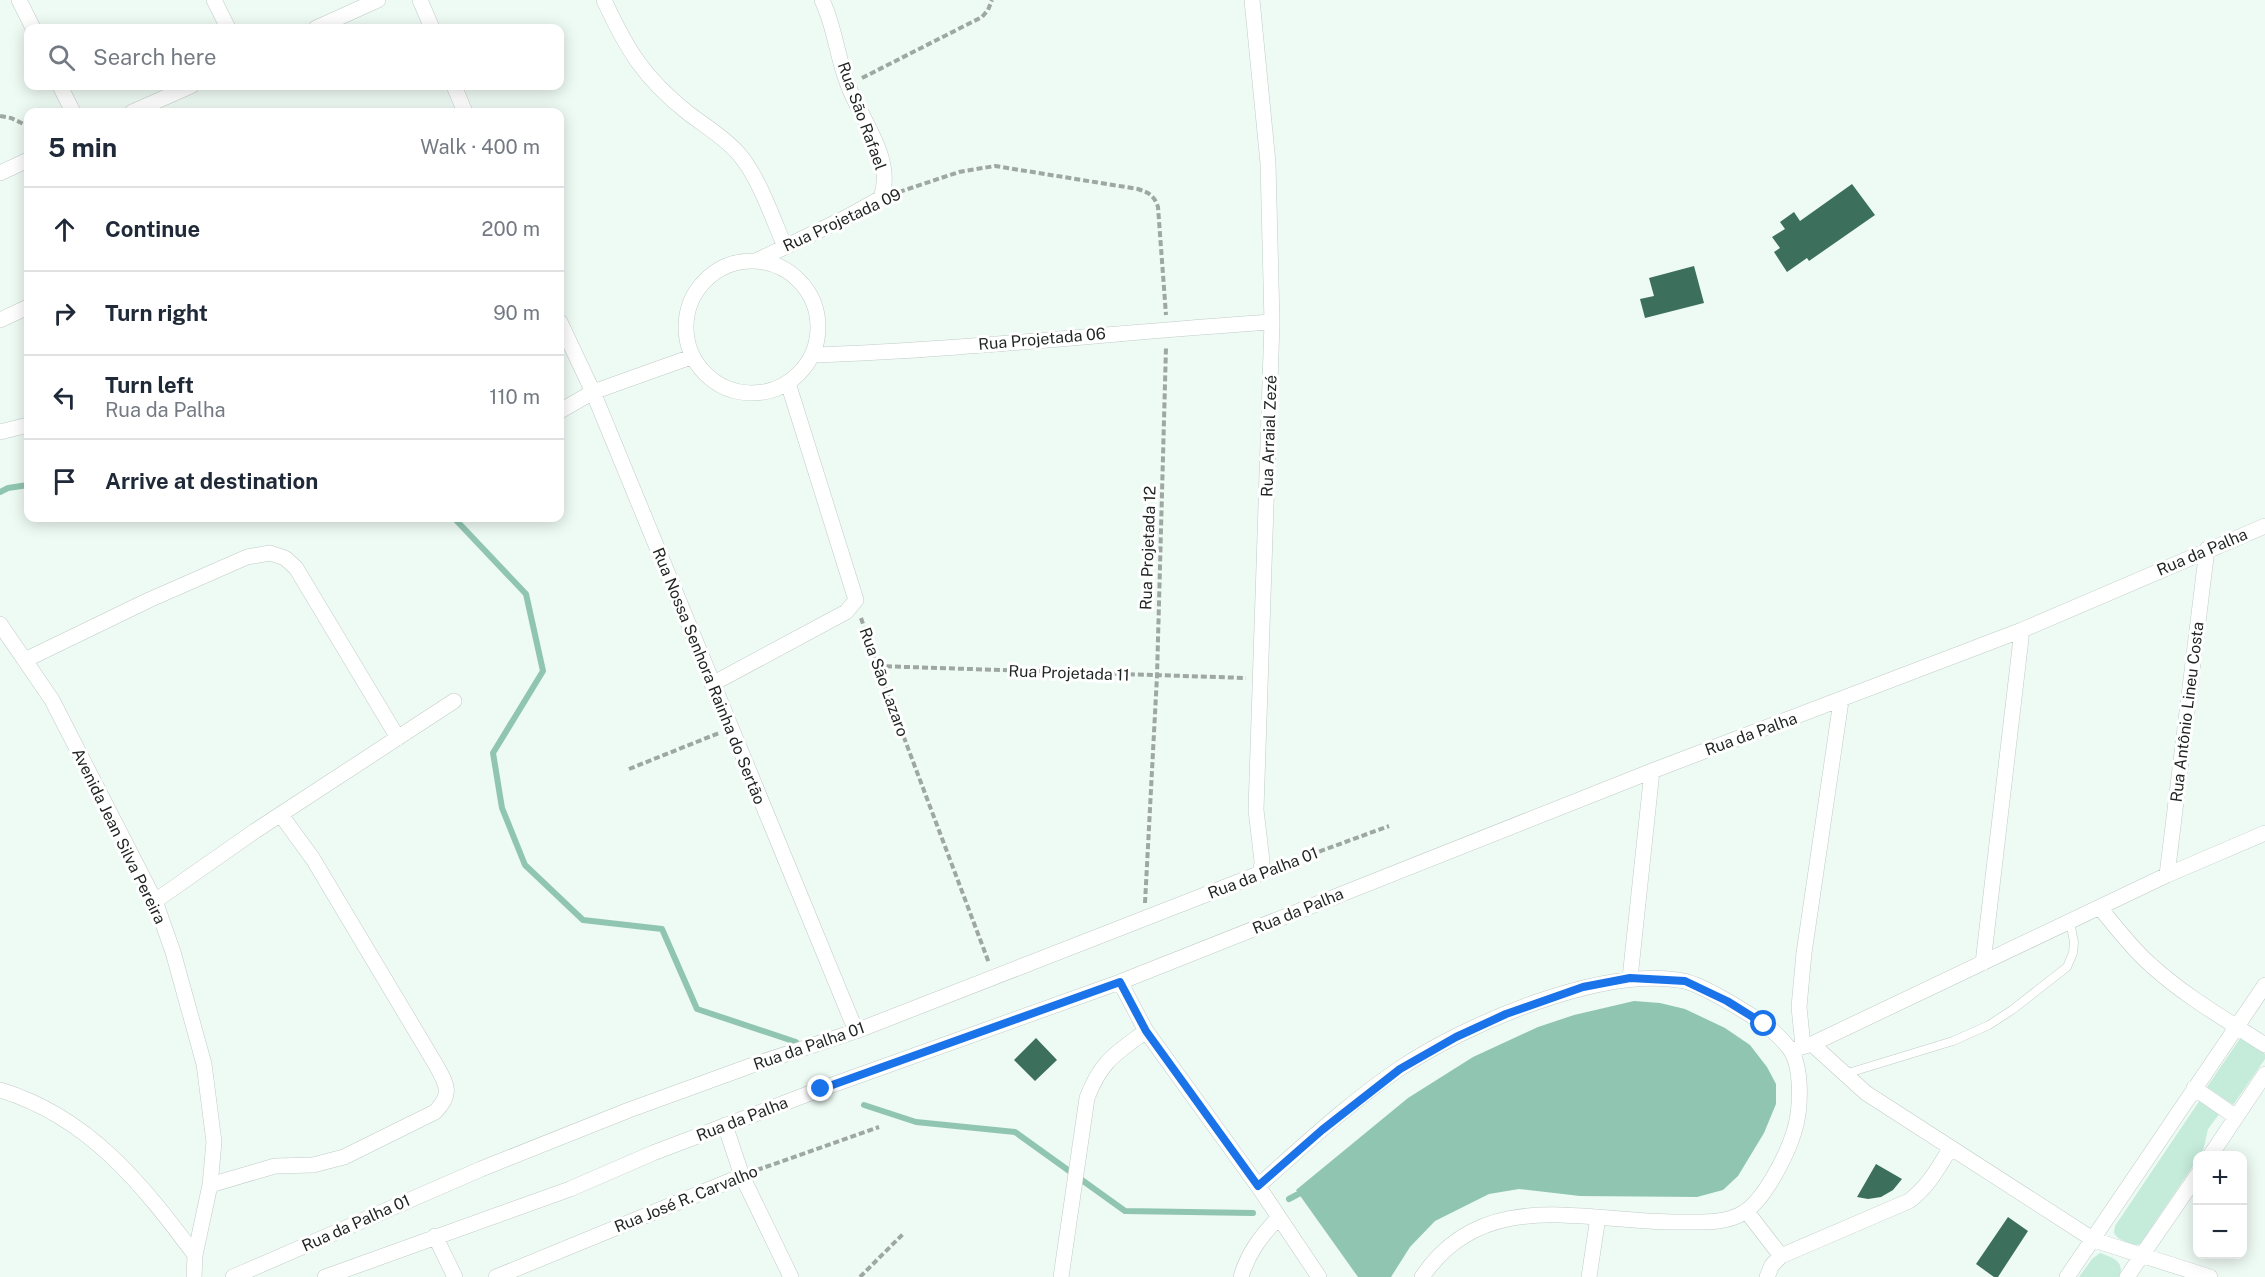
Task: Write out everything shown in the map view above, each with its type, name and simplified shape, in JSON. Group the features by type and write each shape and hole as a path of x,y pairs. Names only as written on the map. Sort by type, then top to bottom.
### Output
{"street":[{"path":"20,0 31,24"},
{"path":"214,0 226,24"},
{"path":"325,24 378,0"},
{"path":"420,0 430,24"},
{"path":"604,0 622,38 645,73 669,97 727,141 740,154 767,204 784,247"},
{"name":"Rua São Rafael","path":"822,0 832,23 834,39 848,85 881,158 885,185 881,198"},
{"name":"Rua Arraial Zezé","path":"1252,0 1268,163 1272,322 1256,810 1262,861 1261,873"},
{"path":"62,90 72,108"},
{"path":"141,108 182,90"},
{"path":"456,90 463,108"},
{"path":"0,174 24,162"},
{"name":"Rua Projetada 09","path":"758,260 881,198"},
{"path":"758,260 776,265 791,274 804,286 813,302 818,320 817,338 812,355 802,371 788,383 771,391 748,393 726,388 707,375 691,357 686,320 690,302 700,285 714,272 728,265 758,260"},
{"path":"0,320 24,309"},
{"name":"Rua Projetada 06","path":"812,355 922,350 1272,322"},
{"name":"Rua Nossa Senhora Rainha do Sertão","path":"564,330 593,392 856,1031"},
{"path":"564,409 593,392 691,357"},
{"path":"712,684 846,612 856,600 788,383"},
{"path":"0,432 24,426"},
{"name":"Rua da Palha","path":"325,1277 570,1189 725,1125 1120,982 1652,771 1841,701 2022,630 2265,526"},
{"name":"Rua Antônio Lineu Costa","path":"2168,876 2207,549"},
{"path":"26,660 149,600 247,557 270,554 285,558 296,568 398,738"},
{"name":"Avenida Jean Silva Pereira","path":"0,624 52,700 154,901 173,952 204,1064 213,1142 210,1185 195,1255 194,1277"},
{"path":"1983,963 2022,630"},
{"path":"154,901 454,701"},
{"path":"1422,1277 1446,1249 1483,1225 1511,1217 1552,1214 1674,1222 1713,1221 1733,1218 1747,1212 1771,1182 1794,1133 1799,1112 1802,1047 1799,1007 1804,953 1841,701"},
{"path":"1630,978 1652,771"},
{"path":"210,1185 275,1166 313,1165 344,1158 435,1112 443,1105 447,1095 447,1085 406,1014 314,859 281,815"},
{"path":"1802,1047 2265,833"},
{"name":"Rua da Palha 01","path":"233,1277 481,1169 629,1110 856,1031 1261,873"},
{"path":"2100,908 2132,947 2178,988 2265,1045"},
{"path":"1258,1186 1322,1130 1400,1069 1437,1047 1506,1014 1583,987 1630,978 1685,981 1727,1001 1802,1047 1950,1149 2094,1240 2142,1256 2165,1270 2210,1277"},
{"path":"1120,982 1146,1031 1258,1186 1319,1277"},
{"path":"2067,1277 2265,985"},
{"path":"1061,1277 1087,1098 1095,1077 1112,1056 1146,1031"},
{"path":"2213,1151 2265,1074"},
{"path":"2194,1088 2236,1117"},
{"path":"0,1090 35,1104 75,1126 111,1154 154,1199 195,1255"},
{"path":"725,1125 742,1176 790,1277"},
{"path":"1767,1277 1772,1265 1781,1256 1910,1201 1921,1192 1950,1149"},
{"name":"Rua José R. Carvalho","path":"496,1277 742,1176"},
{"path":"2127,1277 2193,1181"},
{"path":"1747,1212 1781,1256"},
{"path":"1590,1277 1598,1217"},
{"path":"1240,1277 1259,1239 1278,1218"},
{"path":"435,1236 455,1277"}],"lane":[{"path":"1843,1074 1953,1041 1989,1025 2012,1010 2067,967 2073,953 2074,942 2070,922"}],"path":[{"path":"848,85 982,17 992,0"},
{"path":"0,116 24,124"},
{"name":"Rua Projetada 09","path":"881,198 959,172 995,166 1138,189"},
{"name":"Rua Projetada 12","path":"1138,189 1155,198 1158,207 1166,329 1157,676 1144,919"},
{"name":"Rua São Lazaro","path":"856,600 877,666 995,977"},
{"name":"Rua Projetada 11","path":"877,666 1262,678"},
{"path":"628,769 730,728"},
{"name":"Rua da Palha 01","path":"1261,873 1389,826"},
{"name":"Rua José R. Carvalho","path":"742,1176 879,1127"},
{"path":"860,1277 903,1234"}],"shaded area":[{"path":"1634,1001 1660,1003 1685,1009 1725,1028 1750,1045 1767,1067 1776,1084 1776,1104 1764,1133 1738,1176 1723,1190 1697,1197 1580,1196 1519,1189 1489,1194 1435,1221 1410,1247 1391,1277 1358,1277 1296,1190 1408,1098 1473,1057 1538,1027 1574,1015"},
{"path":"2241,1037 2265,1054 2265,1059 2233,1105 2207,1087"},
{"path":"2200,1100 2220,1113 2208,1129 2203,1151 2193,1151 2193,1166 2140,1244 2133,1246 2118,1238 2114,1233 2115,1226"},
{"path":"2100,1253 2117,1261 2121,1267 2119,1277 2079,1277 2092,1259"}],"building":[{"path":"1852,184 1875,215 1809,261 1807,258 1787,272 1774,252 1780,248 1772,237 1785,229 1780,222 1794,212 1800,221"},
{"path":"1694,266 1704,303 1645,318 1640,299 1654,296 1649,278"},
{"path":"1036,1038 1057,1060 1035,1081 1014,1060"},
{"path":"1876,1164 1902,1179 1893,1190 1881,1197 1868,1199 1857,1197"},
{"path":"2008,1217 2028,1231 1998,1277 1994,1277 1976,1264"}],"waterway":[{"path":"0,492 8,488 24,486"},
{"path":"458,522 526,594 543,671 493,753 502,808 525,865 583,920 662,929 697,1009 796,1042"},
{"path":"864,1105 916,1122 1015,1132 1125,1211 1253,1213"},
{"path":"1289,1199 1304,1191"}],"route":[{"path":"821,1089 1120,982 1146,1031 1258,1186 1322,1130 1400,1069 1456,1037 1506,1014 1583,987 1630,978 1685,981 1727,1001 1764,1024"}]}
